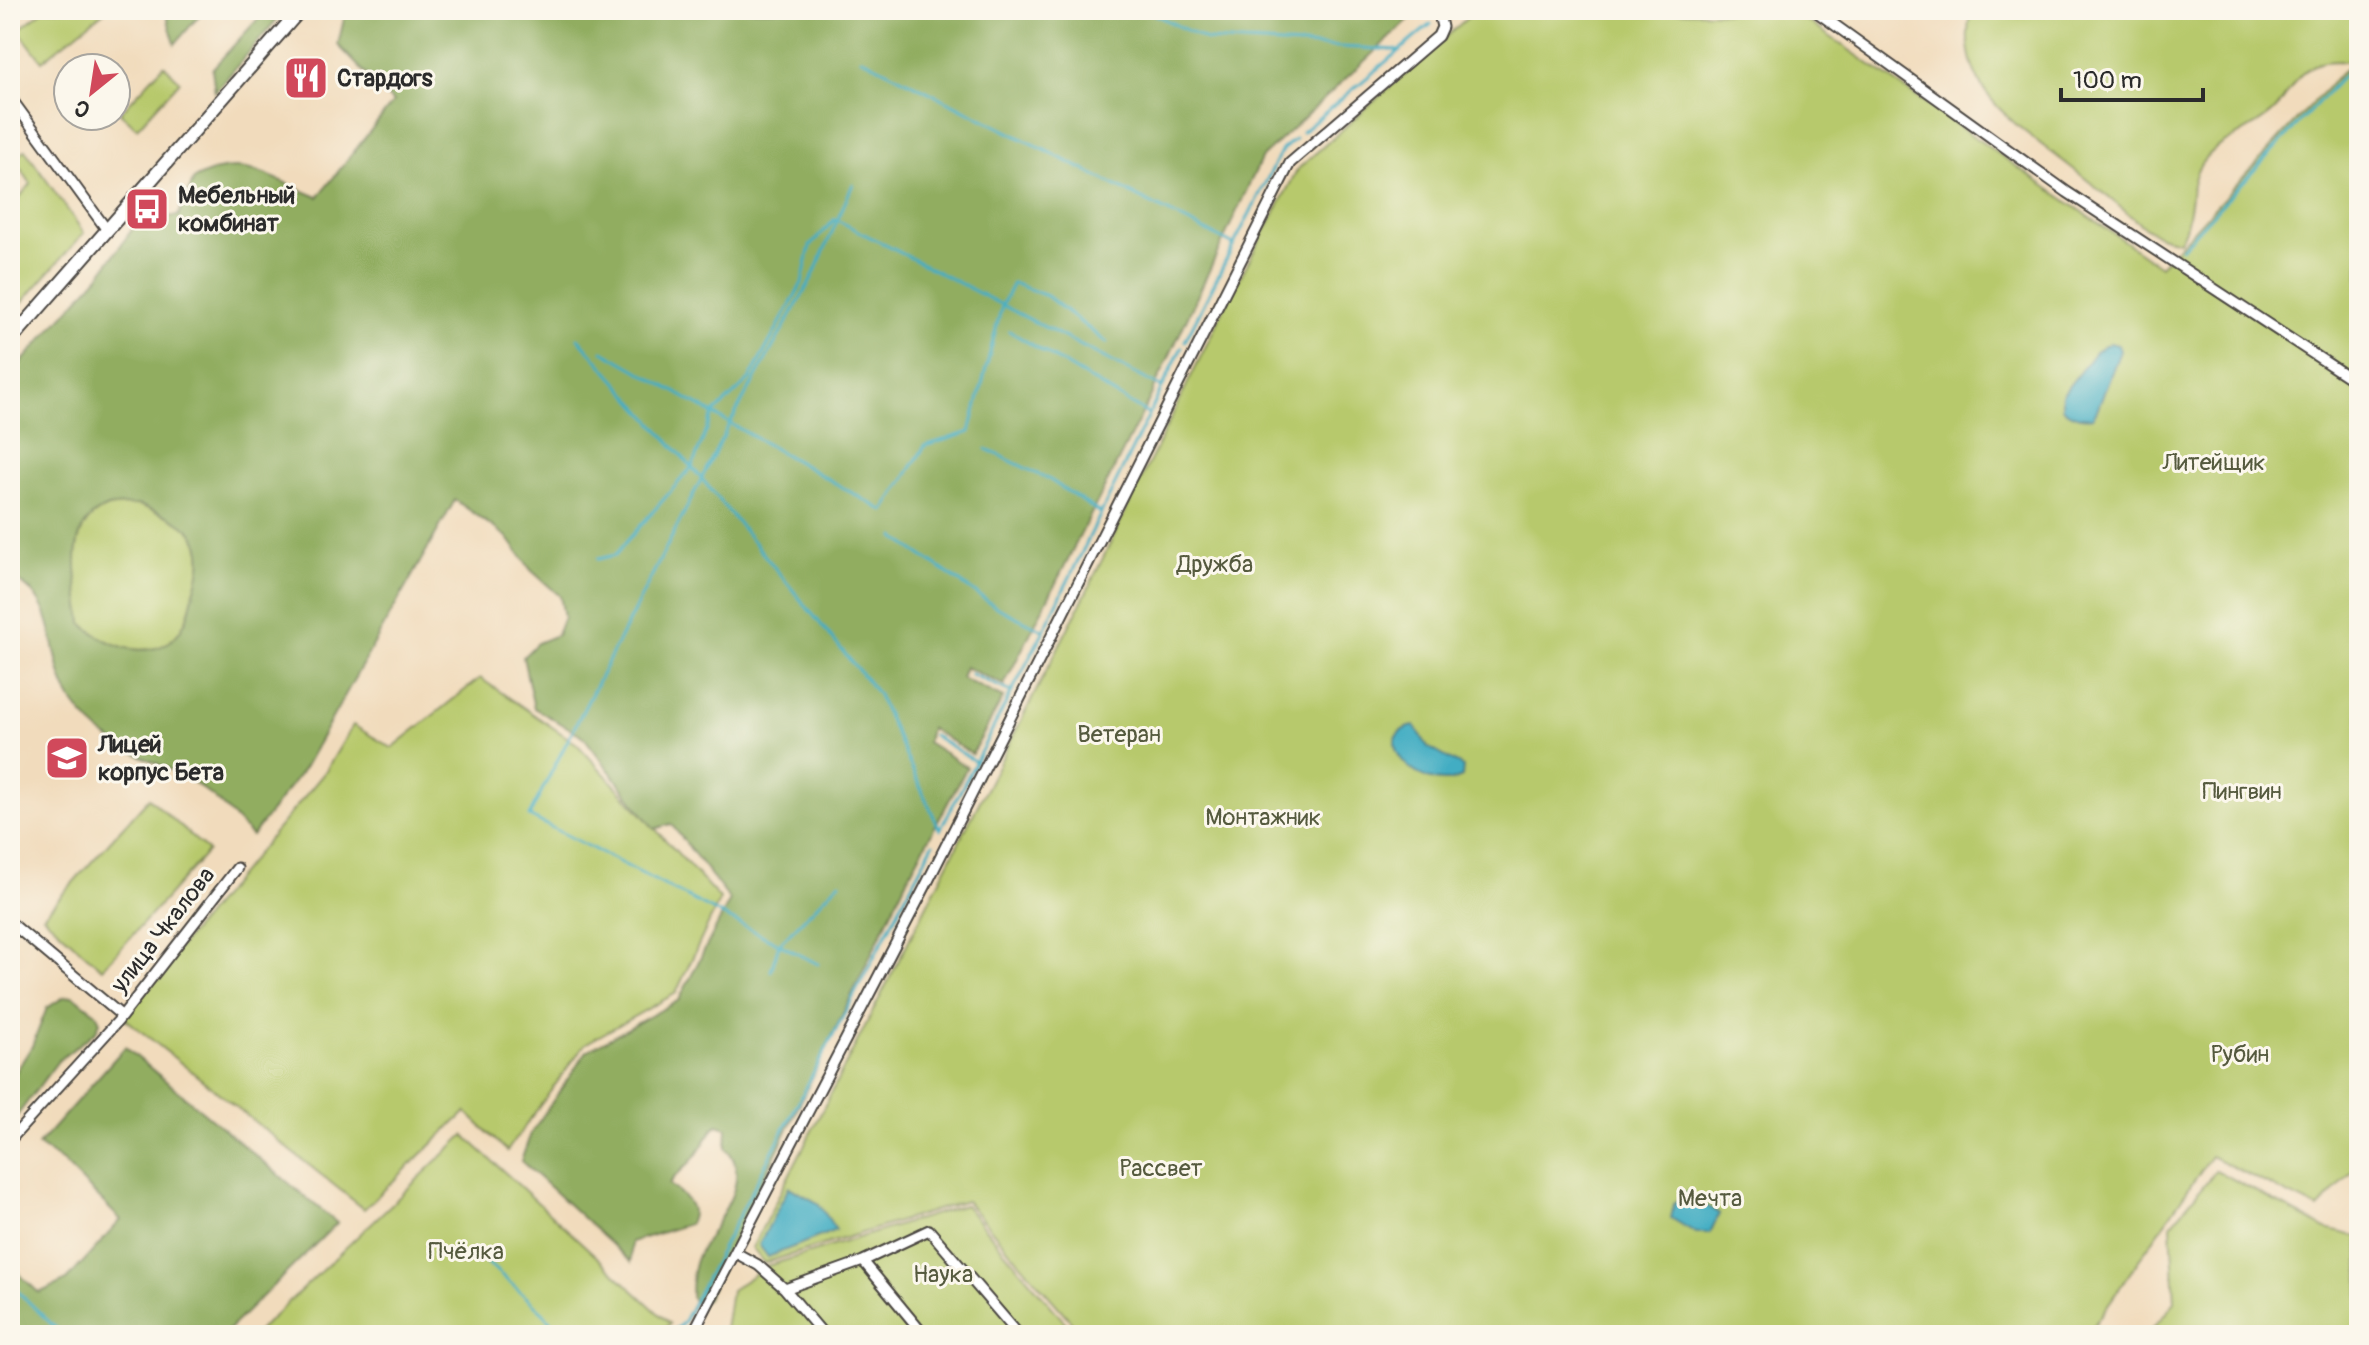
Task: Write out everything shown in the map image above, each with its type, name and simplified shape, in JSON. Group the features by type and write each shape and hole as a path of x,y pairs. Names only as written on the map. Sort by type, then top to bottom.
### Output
{"street":[{"path":"10,341 300,10"},
{"path":"692,1335 1290,163 1438,36 1442,27 1438,10"},
{"path":"1814,10 2067,192 2359,384"},
{"path":"10,97 107,230"},
{"name":"улица Чкалова","path":"10,922 122,1016 237,868"},
{"path":"10,1140 122,1016"},
{"path":"785,1289 863,1261 929,1230 1019,1335"},
{"path":"736,1253 758,1265 785,1289 824,1335"},
{"path":"863,1261 924,1335"}],"green space":[{"path":"44,10 106,10 42,61 18,30"},
{"path":"165,10 204,10 175,44"},
{"path":"266,10 285,10 215,92 212,69"},
{"path":"346,10 1419,10 1262,157 1148,402 1004,685 965,667 961,678 1003,698 972,754 930,728 927,742 967,767 907,879 706,1300 698,1305 691,1297 694,1265 734,1188 736,1174 734,1161 726,1148 727,1128 717,1125 694,1158 669,1184 691,1206 689,1224 631,1242 631,1262 521,1161 531,1133 587,1051 679,1000 730,900 671,824 654,829 583,736 534,708 523,657 537,643 557,635 564,617 560,596 531,570 507,537 455,500 304,768 252,836 208,793 173,771 120,745 88,720 64,685 46,615 38,600 27,587 10,577 10,375 99,276 141,217 178,216 194,179 227,168 242,169 271,177 318,197 393,102 338,45","holes":["138,505 187,528 199,547 200,562 188,615 176,636 164,645 136,650 107,641 82,623 76,558 83,528 92,516 113,506"]},
{"path":"1476,10 1796,13 2160,266 2354,59 2312,66 2300,76 2272,113 2205,159 2195,178 2187,221 2179,241 2159,236 2140,224 2002,111 1977,77 1970,57 1968,35 1971,10 2359,10 2359,1164 2318,1209 2211,1156 2087,1335 1083,1335 966,1201 764,1263 752,1248 1085,595 1231,294 1298,169"},
{"path":"164,65 180,81 137,128 132,124 132,100"},
{"path":"25,150 84,233 10,316 10,208 31,184 14,158"},
{"path":"138,505 187,528 199,547 200,562 189,611 176,636 164,645 136,650 107,641 82,623 76,559 83,528 92,516 110,507"},
{"path":"480,678 577,744 720,899 676,993 585,1044 507,1151 466,1112 364,1209 122,1016 325,772 353,725 392,748"},
{"path":"149,798 208,851 102,969 43,916"},
{"path":"73,996 96,1013 100,1022 96,1031 58,1061 10,1125 10,1081 32,1046 47,1008 64,997"},
{"path":"125,1047 337,1223 223,1335 10,1335 10,1265 39,1293 67,1280 121,1220 63,1162 38,1145"},
{"name":"Пчёлка","path":"464,1135 670,1324 657,1335 254,1335"},
{"path":"2216,1170 2326,1229 2359,1237 2359,1335 2147,1335 2175,1302 2171,1225"},
{"name":"Наука","path":"965,1205 1076,1335 731,1335 725,1330 731,1290 767,1266"}],"water":[{"path":"2110,343 2118,345 2120,351 2093,417 2069,413 2062,408 2062,395 2095,352"},
{"path":"1415,726 1428,747 1463,767 1462,777 1445,781 1429,778 1403,762 1396,750 1395,740 1401,731"},
{"path":"789,1187 818,1203 836,1230 768,1257 759,1245"},
{"path":"1687,1192 1719,1214 1710,1233 1696,1233 1671,1218 1674,1204"}],"waterway":[{"path":"1146,10 1206,40 1399,50"},
{"path":"1302,132 1431,24"},
{"path":"861,58 1234,245"},
{"path":"2181,248 2359,59"},
{"path":"1185,341 1282,150 1295,139"},
{"path":"818,964 529,816 729,425 813,276 853,184"},
{"path":"598,559 615,555 692,467 713,414 749,380 802,283 810,246 835,219 1161,387"},
{"path":"603,351 884,511 925,446 970,432 1002,305 1013,283 1047,296 1107,343"},
{"path":"1009,331 1148,414"},
{"path":"578,338 702,479 877,693 940,830"},
{"path":"940,830 1044,630 1182,347"},
{"path":"986,449 1050,480 1100,513"},
{"path":"895,537 996,607 1043,630"},
{"path":"971,674 1011,692"},
{"path":"933,735 976,762"},
{"path":"668,1335 683,1323 933,844"},
{"path":"771,971 779,944 840,882"},
{"path":"474,1251 543,1312 560,1335"},
{"path":"10,1284 63,1335"}],"place":[{"name":"Стардогs","path":"306,78"},
{"name":"Мебельный комбинат","path":"147,209"},
{"name":"Лицей корпус Бета","path":"67,758"}],"park label":[{"name":"Литейщик","path":"2214,462"},
{"name":"Дружба","path":"1215,564"},
{"name":"Ветеран","path":"1119,734"},
{"name":"Пингвин","path":"2242,791"},
{"name":"Монтажник","path":"1263,817"},
{"name":"Рубин","path":"2240,1054"},
{"name":"Рассвет","path":"1161,1168"},
{"name":"Мечта","path":"1710,1198"}]}
